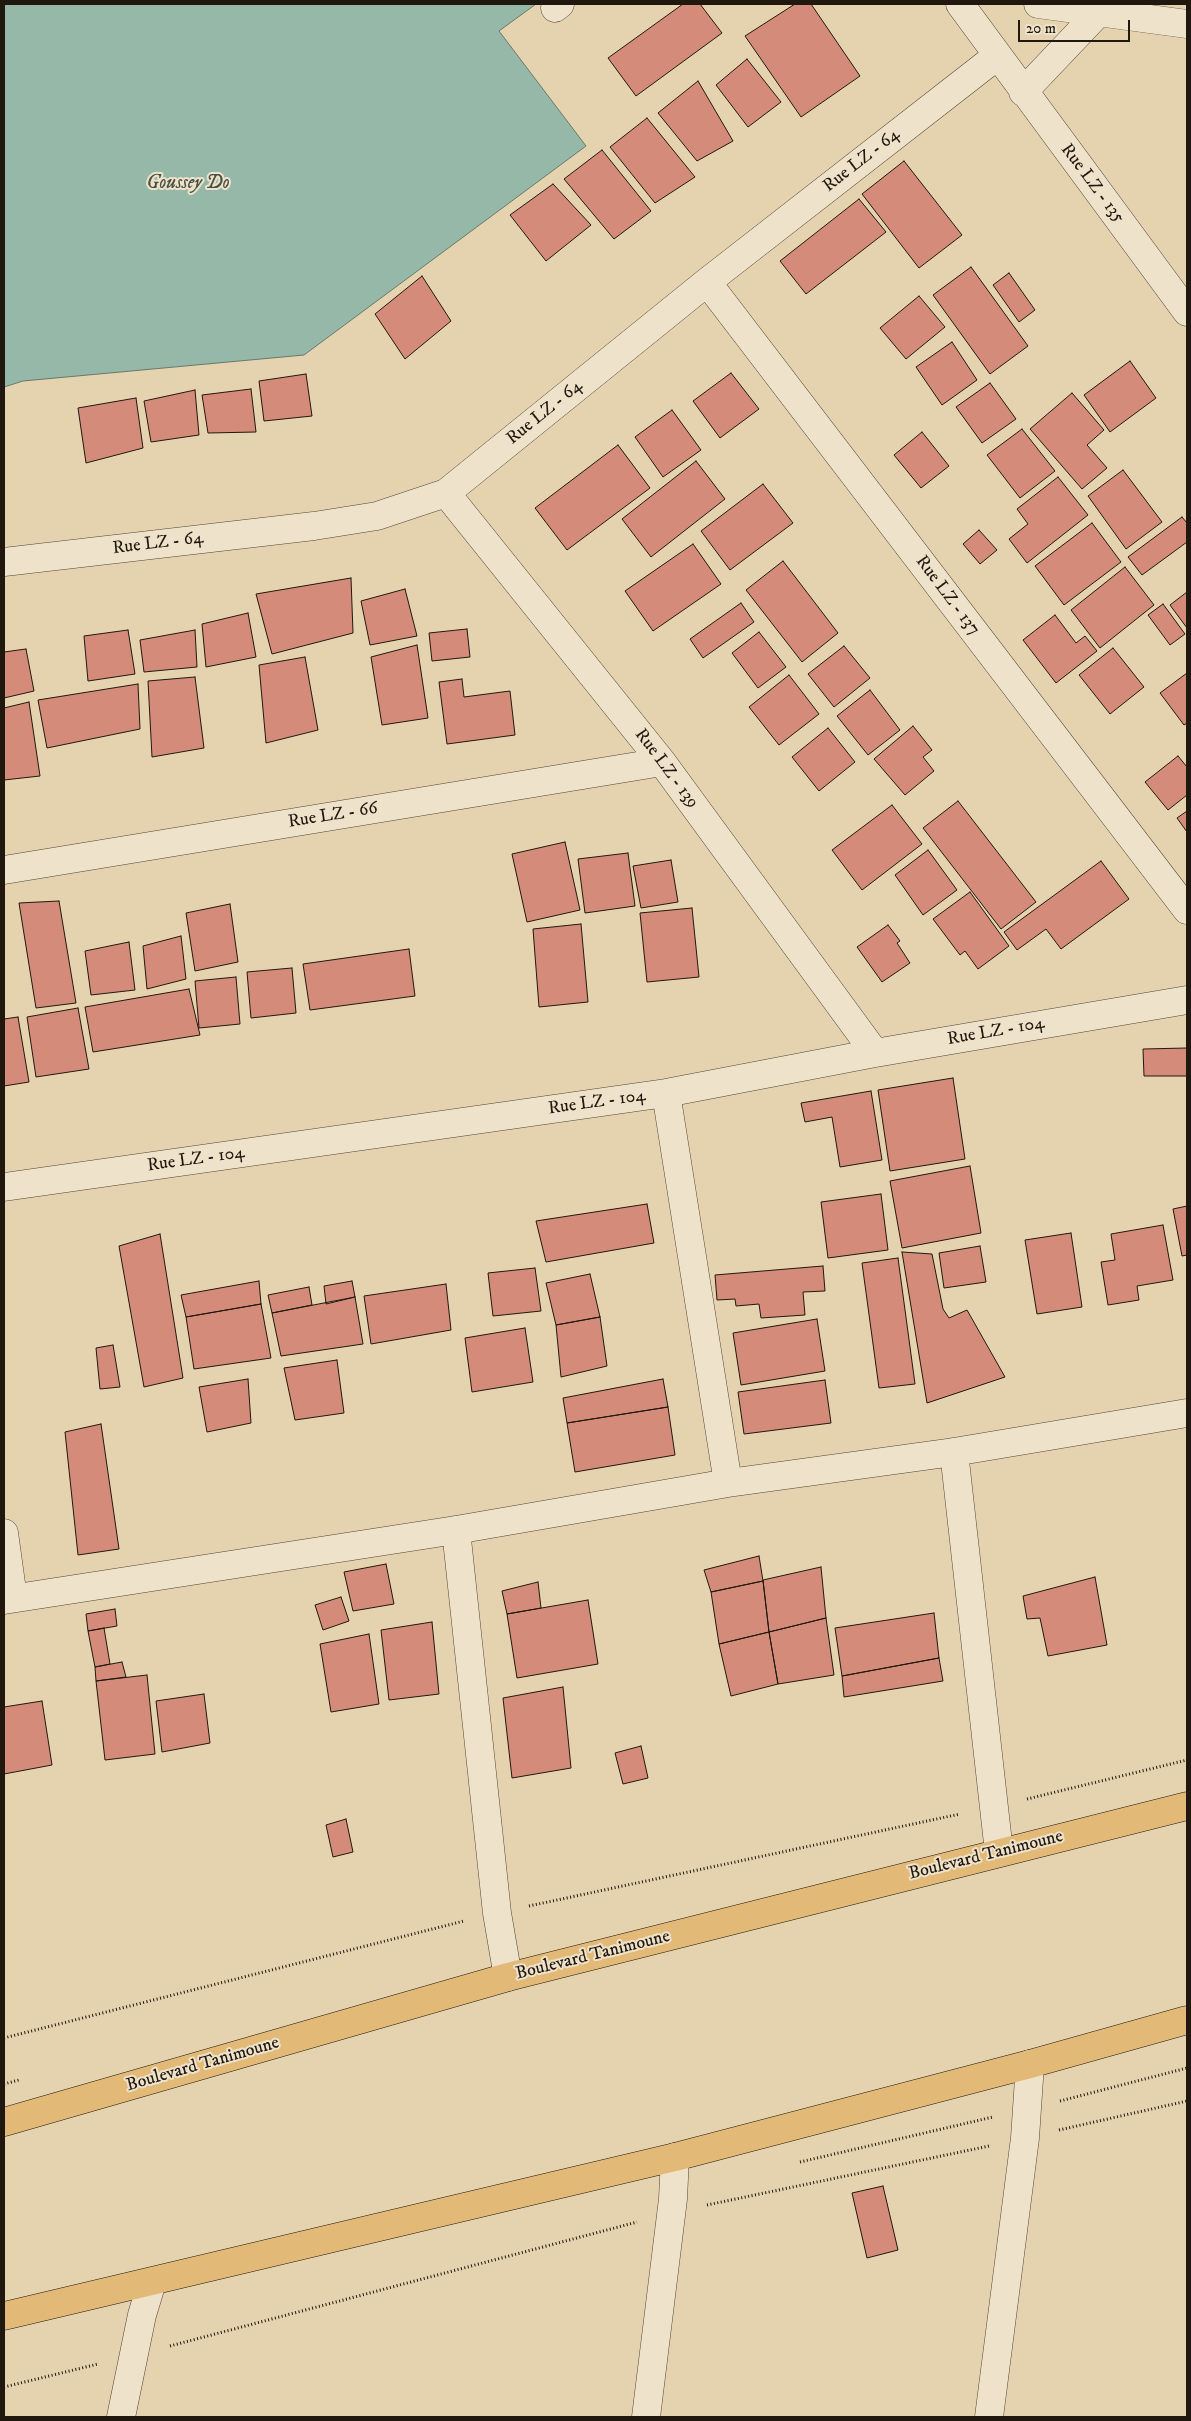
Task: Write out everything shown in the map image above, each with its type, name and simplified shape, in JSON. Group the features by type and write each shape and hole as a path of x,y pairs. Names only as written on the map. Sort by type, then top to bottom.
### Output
{"main road":[{"name":"Boulevard Tanimoune","path":"4,2122 508,1977 1187,1806"},
{"path":"4,2316 675,2157 1030,2064 1187,2020"}],"street":[{"name":"Rue LZ - 135","path":"960,4 996,56 1187,312"},
{"path":"1038,4 1187,24"},
{"path":"1023,92 1099,12"},
{"name":"Rue LZ - 64","path":"4,562 377,516 446,493 707,282 996,56"},
{"name":"Rue LZ - 137","path":"707,282 1187,910"},
{"name":"Rue LZ - 139","path":"446,493 662,762 875,1053"},
{"name":"Rue LZ - 66","path":"4,870 662,762"},
{"name":"Rue LZ - 104","path":"4,1187 666,1093 875,1053 1187,1000"},
{"path":"666,1093 728,1483"},
{"path":"4,1533 8,1599 456,1530 728,1483 954,1452 1187,1413"},
{"path":"954,1452 999,1852"},
{"path":"456,1530 497,1913 508,1977"},
{"path":"989,2417 1024,2138 1030,2064"},
{"path":"646,2417 672,2212 675,2157"},
{"path":"121,2417 152,2282"}],"path":[{"path":"4,2038 497,1913 995,1806 1187,1760"},
{"path":"4,2387 134,2355 672,2212 1024,2138 1187,2101"}],"water":[{"name":"Goussey Do","path":"4,4 536,4 499,31 586,146 304,355 23,381 4,387"}],"building":[{"path":"683,4 700,4 722,33 636,96 608,58"},
{"path":"795,4 811,4 860,76 801,117 745,36"},
{"path":"747,59 781,102 748,127 716,85"},
{"path":"698,81 733,141 697,161 658,113"},
{"path":"647,118 695,177 655,203 610,147"},
{"path":"602,150 651,211 614,239 564,179"},
{"path":"904,161 962,235 919,268 862,194"},
{"path":"553,184 591,225 546,261 510,215"},
{"path":"859,199 886,232 806,294 780,261"},
{"path":"971,267 1028,346 990,374 933,295"},
{"path":"1009,273 1035,310 1019,322 993,285"},
{"path":"422,276 451,321 405,359 375,314"},
{"path":"919,296 945,327 906,359 880,328"},
{"path":"952,342 977,380 942,405 916,367"},
{"path":"1130,361 1156,398 1110,432 1084,395"},
{"path":"731,373 759,409 720,438 693,401"},
{"path":"306,374 312,416 264,421 259,381"},
{"path":"990,383 1016,419 982,443 956,407"},
{"path":"251,389 256,432 208,433 202,395"},
{"path":"195,390 199,435 151,442 144,401"},
{"path":"1072,393 1104,430 1087,445 1107,468 1082,489 1030,429"},
{"path":"136,398 143,448 86,463 78,408"},
{"path":"672,410 701,450 663,477 635,437"},
{"path":"1022,429 1055,471 1020,498 987,455"},
{"path":"922,432 949,466 921,488 894,455"},
{"path":"618,445 650,488 567,550 535,508"},
{"path":"696,461 725,499 651,557 622,519"},
{"path":"1123,470 1162,522 1126,549 1088,496"},
{"path":"1058,477 1088,515 1027,563 1009,539 1028,524 1017,509"},
{"path":"763,484 793,523 730,570 701,531"},
{"path":"1182,517 1187,523 1187,542 1142,575 1128,557"},
{"path":"1092,523 1121,562 1064,605 1035,566"},
{"path":"979,530 997,550 980,564 963,544"},
{"path":"693,544 721,584 653,631 625,591"},
{"path":"783,561 838,633 802,662 746,590"},
{"path":"1125,567 1154,605 1100,648 1071,610"},
{"path":"351,578 353,633 272,654 256,594"},
{"path":"405,589 417,636 370,645 361,601"},
{"path":"1187,592 1187,628 1170,605"},
{"path":"741,603 754,622 703,658 690,639"},
{"path":"1163,604 1185,634 1170,645 1148,615"},
{"path":"248,613 256,657 206,667 202,624"},
{"path":"1055,615 1076,643 1085,636 1097,651 1056,683 1023,640"},
{"path":"467,629 470,657 432,661 429,633"},
{"path":"128,630 135,674 88,681 84,636"},
{"path":"195,630 197,667 144,672 140,640"},
{"path":"759,632 786,667 758,688 732,653"},
{"path":"417,645 428,718 382,725 371,657"},
{"path":"844,646 870,678 834,707 808,674"},
{"path":"1113,648 1144,687 1110,714 1079,675"},
{"path":"26,649 34,691 4,698 4,652"},
{"path":"305,657 318,730 266,743 259,665"},
{"path":"1187,673 1187,723 1184,725 1160,693"},
{"path":"789,675 819,714 779,745 749,707"},
{"path":"195,677 204,748 152,757 148,681"},
{"path":"462,679 464,697 510,691 515,735 447,744 439,682"},
{"path":"138,684 140,729 47,748 38,700"},
{"path":"870,690 900,730 868,755 837,716"},
{"path":"29,702 40,776 4,780 4,708"},
{"path":"913,726 932,750 923,757 934,771 905,795 874,759"},
{"path":"828,728 855,762 819,791 792,757"},
{"path":"1178,756 1187,767 1187,795 1168,810 1145,782"},
{"path":"958,801 1036,902 1001,929 923,828"},
{"path":"892,805 922,844 862,890 832,850"},
{"path":"1187,811 1187,832 1177,818"},
{"path":"565,842 580,910 527,922 512,854"},
{"path":"928,850 957,890 923,915 895,875"},
{"path":"628,853 635,906 585,913 578,859"},
{"path":"671,860 678,902 641,908 633,866"},
{"path":"1101,861 1129,899 1061,949 1046,929 1017,950 1004,932"},
{"path":"970,892 1009,946 978,969 965,951 960,955 933,919"},
{"path":"59,901 76,1003 36,1008 19,903"},
{"path":"230,904 238,962 195,971 186,913"},
{"path":"692,908 699,977 647,982 640,913"},
{"path":"581,924 588,1002 539,1007 533,929"},
{"path":"888,925 900,941 897,943 910,963 882,982 857,947"},
{"path":"181,936 186,979 147,989 143,946"},
{"path":"129,942 135,990 91,995 85,951"},
{"path":"409,949 415,996 310,1010 303,964"},
{"path":"292,968 296,1013 251,1018 247,972"},
{"path":"236,977 240,1024 199,1028 195,981"},
{"path":"189,989 200,1035 93,1052 85,1007"},
{"path":"78,1008 89,1069 36,1077 27,1017"},
{"path":"18,1017 29,1082 4,1086 4,1019"},
{"path":"1187,1048 1187,1076 1144,1076 1143,1049"},
{"path":"953,1078 965,1159 890,1171 878,1090"},
{"path":"871,1091 882,1160 840,1167 832,1117 805,1122 801,1103"},
{"path":"970,1166 981,1233 902,1248 890,1181"},
{"path":"881,1194 888,1250 828,1258 821,1202"},
{"path":"647,1204 654,1243 546,1262 536,1221"},
{"path":"1187,1206 1187,1255 1182,1256 1173,1209"},
{"path":"1163,1225 1173,1280 1137,1286 1139,1300 1108,1305 1101,1262 1115,1260 1111,1234"},
{"path":"1071,1233 1082,1307 1037,1314 1025,1240"},
{"path":"160,1234 183,1378 144,1387 119,1246"},
{"path":"980,1246 986,1282 944,1288 939,1253"},
{"path":"902,1252 932,1254 943,1309 949,1318 967,1310 1005,1377 927,1403"},
{"path":"898,1258 915,1384 879,1388 862,1263"},
{"path":"823,1266 825,1291 803,1292 805,1315 761,1318 759,1304 736,1306 735,1299 717,1300 715,1275"},
{"path":"535,1268 541,1311 493,1316 488,1273"},
{"path":"590,1274 600,1317 556,1325 546,1283"},
{"path":"259,1281 261,1304 186,1317 181,1295"},
{"path":"352,1281 355,1297 326,1304 324,1286"},
{"path":"446,1284 451,1330 371,1344 364,1296"},
{"path":"309,1287 312,1305 272,1313 268,1295"},
{"path":"355,1297 363,1344 281,1356 272,1313"},
{"path":"261,1304 271,1358 194,1369 186,1317"},
{"path":"600,1317 607,1366 561,1377 556,1325"},
{"path":"817,1319 825,1371 741,1385 733,1333"},
{"path":"525,1328 533,1382 472,1392 465,1338"},
{"path":"113,1345 120,1387 100,1389 96,1348"},
{"path":"337,1360 344,1413 295,1420 284,1368"},
{"path":"248,1379 251,1423 207,1432 199,1387"},
{"path":"663,1379 668,1407 567,1423 563,1398"},
{"path":"825,1380 831,1423 744,1434 738,1392"},
{"path":"668,1407 675,1455 575,1472 567,1423"},
{"path":"101,1424 119,1549 78,1555 65,1432"},
{"path":"759,1556 763,1581 711,1592 704,1570"},
{"path":"386,1564 394,1604 353,1611 344,1572"},
{"path":"821,1567 826,1618 769,1632 763,1580"},
{"path":"1095,1577 1107,1645 1048,1656 1040,1618 1027,1619 1023,1596"},
{"path":"763,1581 769,1632 719,1644 711,1592"},
{"path":"538,1582 541,1608 507,1614 502,1591"},
{"path":"341,1597 349,1621 323,1630 315,1605"},
{"path":"588,1600 598,1664 517,1678 507,1614"},
{"path":"115,1609 117,1626 88,1631 86,1614"},
{"path":"934,1613 939,1658 842,1676 835,1628"},
{"path":"826,1618 834,1675 778,1684 769,1632"},
{"path":"432,1622 439,1694 389,1700 381,1630"},
{"path":"104,1628 110,1664 95,1667 88,1631"},
{"path":"769,1632 778,1684 731,1696 719,1644"},
{"path":"369,1634 379,1704 331,1712 320,1644"},
{"path":"939,1658 943,1681 844,1697 842,1676"},
{"path":"122,1662 126,1677 96,1681 95,1667"},
{"path":"147,1675 155,1754 105,1760 96,1681"},
{"path":"563,1687 571,1768 512,1778 503,1698"},
{"path":"204,1694 210,1743 162,1752 156,1701"},
{"path":"42,1701 52,1765 4,1774 4,1707"},
{"path":"641,1746 648,1778 623,1784 615,1753"},
{"path":"346,1819 353,1852 333,1857 326,1825"},
{"path":"883,2186 898,2250 867,2258 852,2193"}]}
